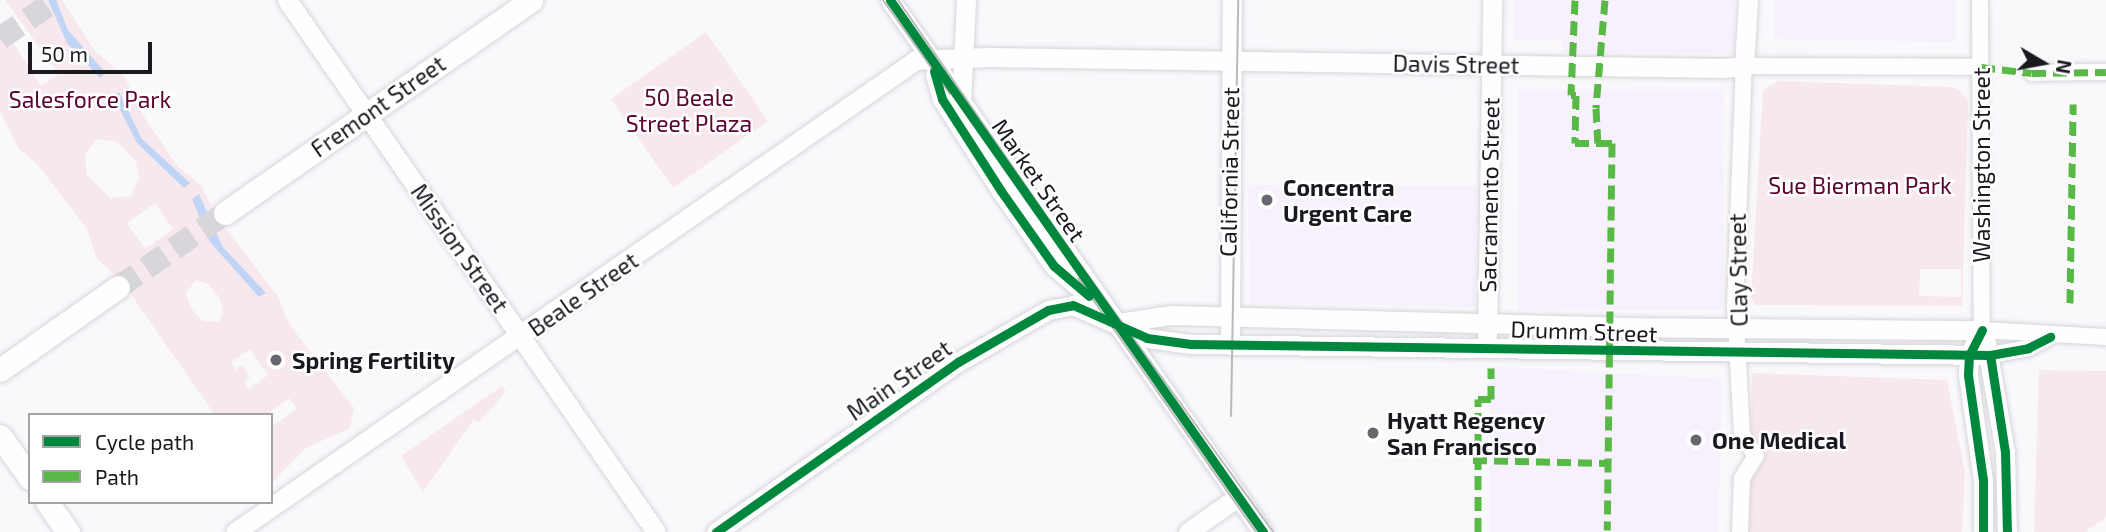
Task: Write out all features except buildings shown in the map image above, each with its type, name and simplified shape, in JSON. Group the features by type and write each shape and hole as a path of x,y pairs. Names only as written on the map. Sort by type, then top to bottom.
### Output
{"main road":[{"name":"Fremont Street","path":"225,213 531,0"},
{"path":"0,370 118,287"},
{"path":"0,436 28,475"},
{"path":"48,504 68,532"}],"street":[{"name":"Mission Street","path":"287,0 656,532"},
{"name":"Market Street","path":"890,0 1263,532"},
{"path":"961,103 966,0"},
{"name":"California Street","path":"1230,345 1228,316 1232,0"},
{"name":"Sacramento Street","path":"1487,347 1492,0"},
{"name":"Clay Street","path":"1740,532 1741,478 1756,456 1742,435 1737,327 1739,121 1748,0"},
{"name":"Washington Street","path":"1980,0 1982,330 1990,355 2005,452 2007,532"},
{"name":"Market Street","path":"930,57 942,99 1054,266 1118,323"},
{"name":"Davis Street","path":"930,57 1981,67"},
{"name":"Beale Street","path":"235,532 520,337 898,71 930,57"},
{"path":"2032,73 2106,72"},
{"name":"Main Street","path":"716,532 958,362 1048,310 1073,305 1118,323"},
{"name":"Drumm Street","path":"1118,323 1151,314 1487,324 2031,331 2050,337 2106,337"},
{"name":"Drumm Street","path":"1118,323 1147,338 1230,345 1487,347 1740,354 1990,355 2028,348 2050,337"},
{"name":"Washington Street","path":"1969,355 1982,330"},
{"path":"1969,355 1983,480 1985,532"},
{"path":"1188,532 1239,496"}],"shaded area":[{"path":"1515,0 1734,0 1734,53 1563,53 1563,40 1515,40"},
{"path":"1775,0 1956,0 1956,42 1775,39"},
{"path":"1519,89 1724,89 1723,310 1518,310"},
{"path":"1248,185 1477,186 1475,307 1250,302"},
{"path":"1490,366 1722,379 1718,532 1489,532"}],"green space":[{"name":"Salesforce Park","path":"5,0 62,0 95,51 125,77 138,108 178,167 201,185 216,216 277,295 289,324 354,408 350,428 306,448 273,482 273,426 297,409 289,398 269,413 214,413 121,280 97,259 87,229 38,165 19,149 0,111 0,23 41,86 59,74","holes":["97,139 118,142 136,162 139,177 131,196 110,198 87,175 85,154","155,203 173,229 145,249 127,223","196,280 208,284 220,298 223,313 219,322 203,321 190,307 186,293","250,349 268,375 249,389 244,382 250,377 242,365 236,370 231,362"]},
{"name":"50 Beale Street Plaza","path":"706,32 768,121 673,188 611,99"},
{"name":"Sue Bierman Park","path":"1778,81 1952,87 1962,92 1968,102 1962,306 1756,305 1751,298 1763,90","holes":["1920,269 1961,269 1961,297 1919,296"]},
{"path":"2039,370 2106,371 2106,517 2085,532 2034,532"},
{"path":"1752,373 1947,380 1965,472 1962,532 1749,532"},
{"path":"502,386 506,392 478,423 474,419 423,492 401,456"}],"water":[{"path":"48,0 56,0 68,30 106,73 100,78 67,43"},
{"path":"119,92 142,139 190,183 184,188 137,143 113,96"},
{"path":"199,194 222,246 266,293 259,297 210,242 192,199"}],"tunnel":[{"path":"0,38 55,0"},
{"path":"118,287 225,213"}],"tram line":[{"path":"883,0 950,94"},
{"path":"898,0 1072,253 1273,532"},
{"path":"1231,416 1238,0"},
{"path":"1078,278 1256,532"}],"marked path":[{"path":"1575,0 1571,95 1576,95 1575,143 1598,143"},
{"path":"1605,0 1596,108 1598,143 1612,143 1607,530"},
{"path":"1981,67 2032,73 2106,72"},
{"path":"2070,303 2073,104"},
{"path":"1478,532 1478,399 1491,399 1491,368"},
{"path":"1473,460 1608,463"}],"cycle path":[{"path":"890,0 1263,532"},
{"path":"934,71 942,99 1001,191 1054,266 1089,296"},
{"path":"716,532 958,362 1048,310 1073,305 1147,338 1191,344 1990,355 2028,348 2050,337"},
{"path":"1982,330 1969,355 1968,375 1983,480 1983,532"},
{"path":"1990,355 2005,452 2007,532"}],"place":[{"name":"Concentra Urgent Care","path":"1267,200"},
{"name":"Spring Fertility","path":"276,360"},
{"name":"Hyatt Regency San Francisco","path":"1373,433"},
{"name":"One Medical","path":"1696,440"}]}
